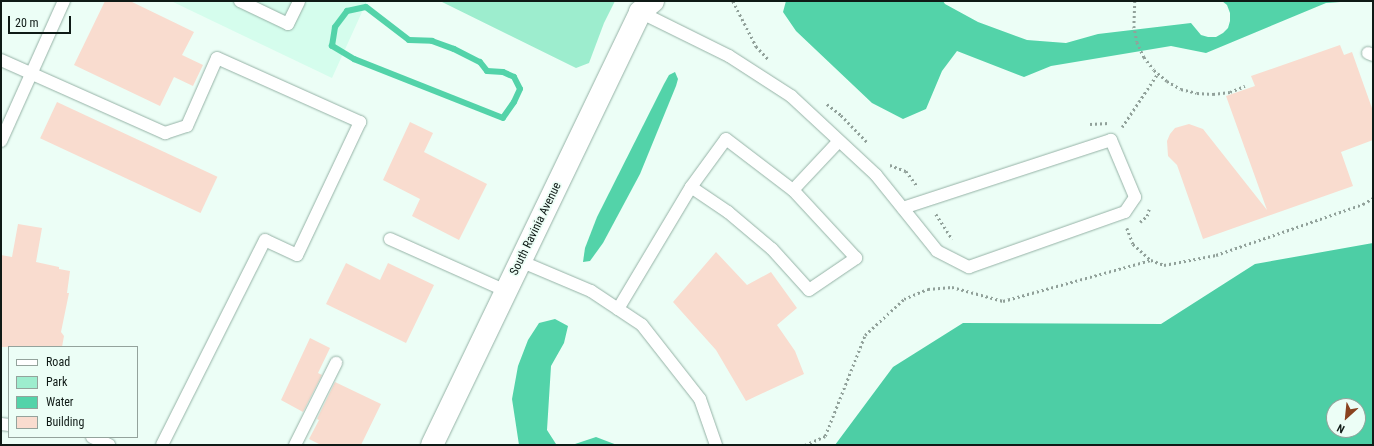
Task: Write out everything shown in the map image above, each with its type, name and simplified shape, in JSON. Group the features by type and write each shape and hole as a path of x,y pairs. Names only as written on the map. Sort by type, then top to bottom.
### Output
{"street":[{"name":"South Ravinia Avenue","path":"432,445 644,5"}],"lane":[{"path":"1,141 64,1"},
{"path":"240,1 288,24 299,1"},
{"path":"644,5 729,56 784,92 876,175 937,251 969,267 1125,212 1135,197 1111,140 903,208"},
{"path":"1,60 165,133 186,126 217,58 360,122 297,255 265,240 162,445"},
{"path":"618,309 691,187 726,139 793,190 856,258 809,290 772,250 728,212 691,187"},
{"path":"793,190 840,141"},
{"path":"390,239 506,291"},
{"path":"520,261 591,291 642,325 700,399 716,445"},
{"path":"295,445 336,363"},
{"path":"94,438 109,445"}],"path":[{"path":"1135,1 1134,26 1137,42 1144,57 1154,70 1167,81 1181,89 1197,93 1213,94 1230,92 1245,86"},
{"path":"1122,127 1158,74"},
{"path":"805,445 825,436 865,335 904,299 928,289 952,287 1003,301 1151,260 1164,265 1216,255 1363,204 1373,198"}],"shaded area":[{"path":"171,1 367,1 332,78"},
{"path":"1373,243 1373,445 835,445 893,367 963,323 1161,324 1255,264"}],"green space":[{"path":"440,1 615,1 604,23 589,63 576,68"}],"water":[{"path":"786,1 943,1 945,4 978,22 1027,40 1066,43 1098,34 1191,23 1201,35 1216,37 1228,28 1230,21 1230,13 1227,5 1222,1 1355,1 1326,3 1206,53 1171,46 1051,66 1024,77 957,51 942,71 926,109 903,119 872,103 796,31 783,12"},
{"path":"675,72 678,79 676,86 640,174 603,243 590,261 583,262 585,248 597,217 664,84 669,75"},
{"path":"555,319 568,326 564,343 551,366 547,430 556,444 561,445 519,445 512,399 518,366 528,340 539,323"},
{"path":"596,437 617,445 572,445"}],"building":[{"path":"105,1 130,1 194,32 182,55 203,65 193,86 174,77 160,106 74,65"},
{"path":"1340,45 1344,55 1352,52 1373,111 1373,140 1341,152 1353,186 1203,239 1177,165 1168,156 1167,141 1170,134 1175,128 1189,124 1203,129 1267,210 1226,96 1255,86 1251,76"},
{"path":"57,102 217,177 201,213 40,138"},
{"path":"410,122 433,133 424,152 487,184 459,240 412,216 420,199 383,180"},
{"path":"18,224 42,228 36,262 70,271 67,293 69,293 61,332 64,336 62,346 1,347 1,255 12,257"},
{"path":"716,252 747,285 771,272 797,308 777,325 795,351 804,374 746,401 716,350 673,302"},
{"path":"346,263 380,280 388,263 434,285 406,343 326,304"},
{"path":"310,338 330,348 318,373 322,375 303,412 281,400"},
{"path":"335,382 381,404 361,445 321,445 309,439 319,420 317,419"}],"waterway":[{"path":"366,7 409,40 432,41 454,49 480,62 487,71 503,72 514,77 520,89 514,102 503,118 354,59 332,46 335,27 347,11 366,7"}]}
